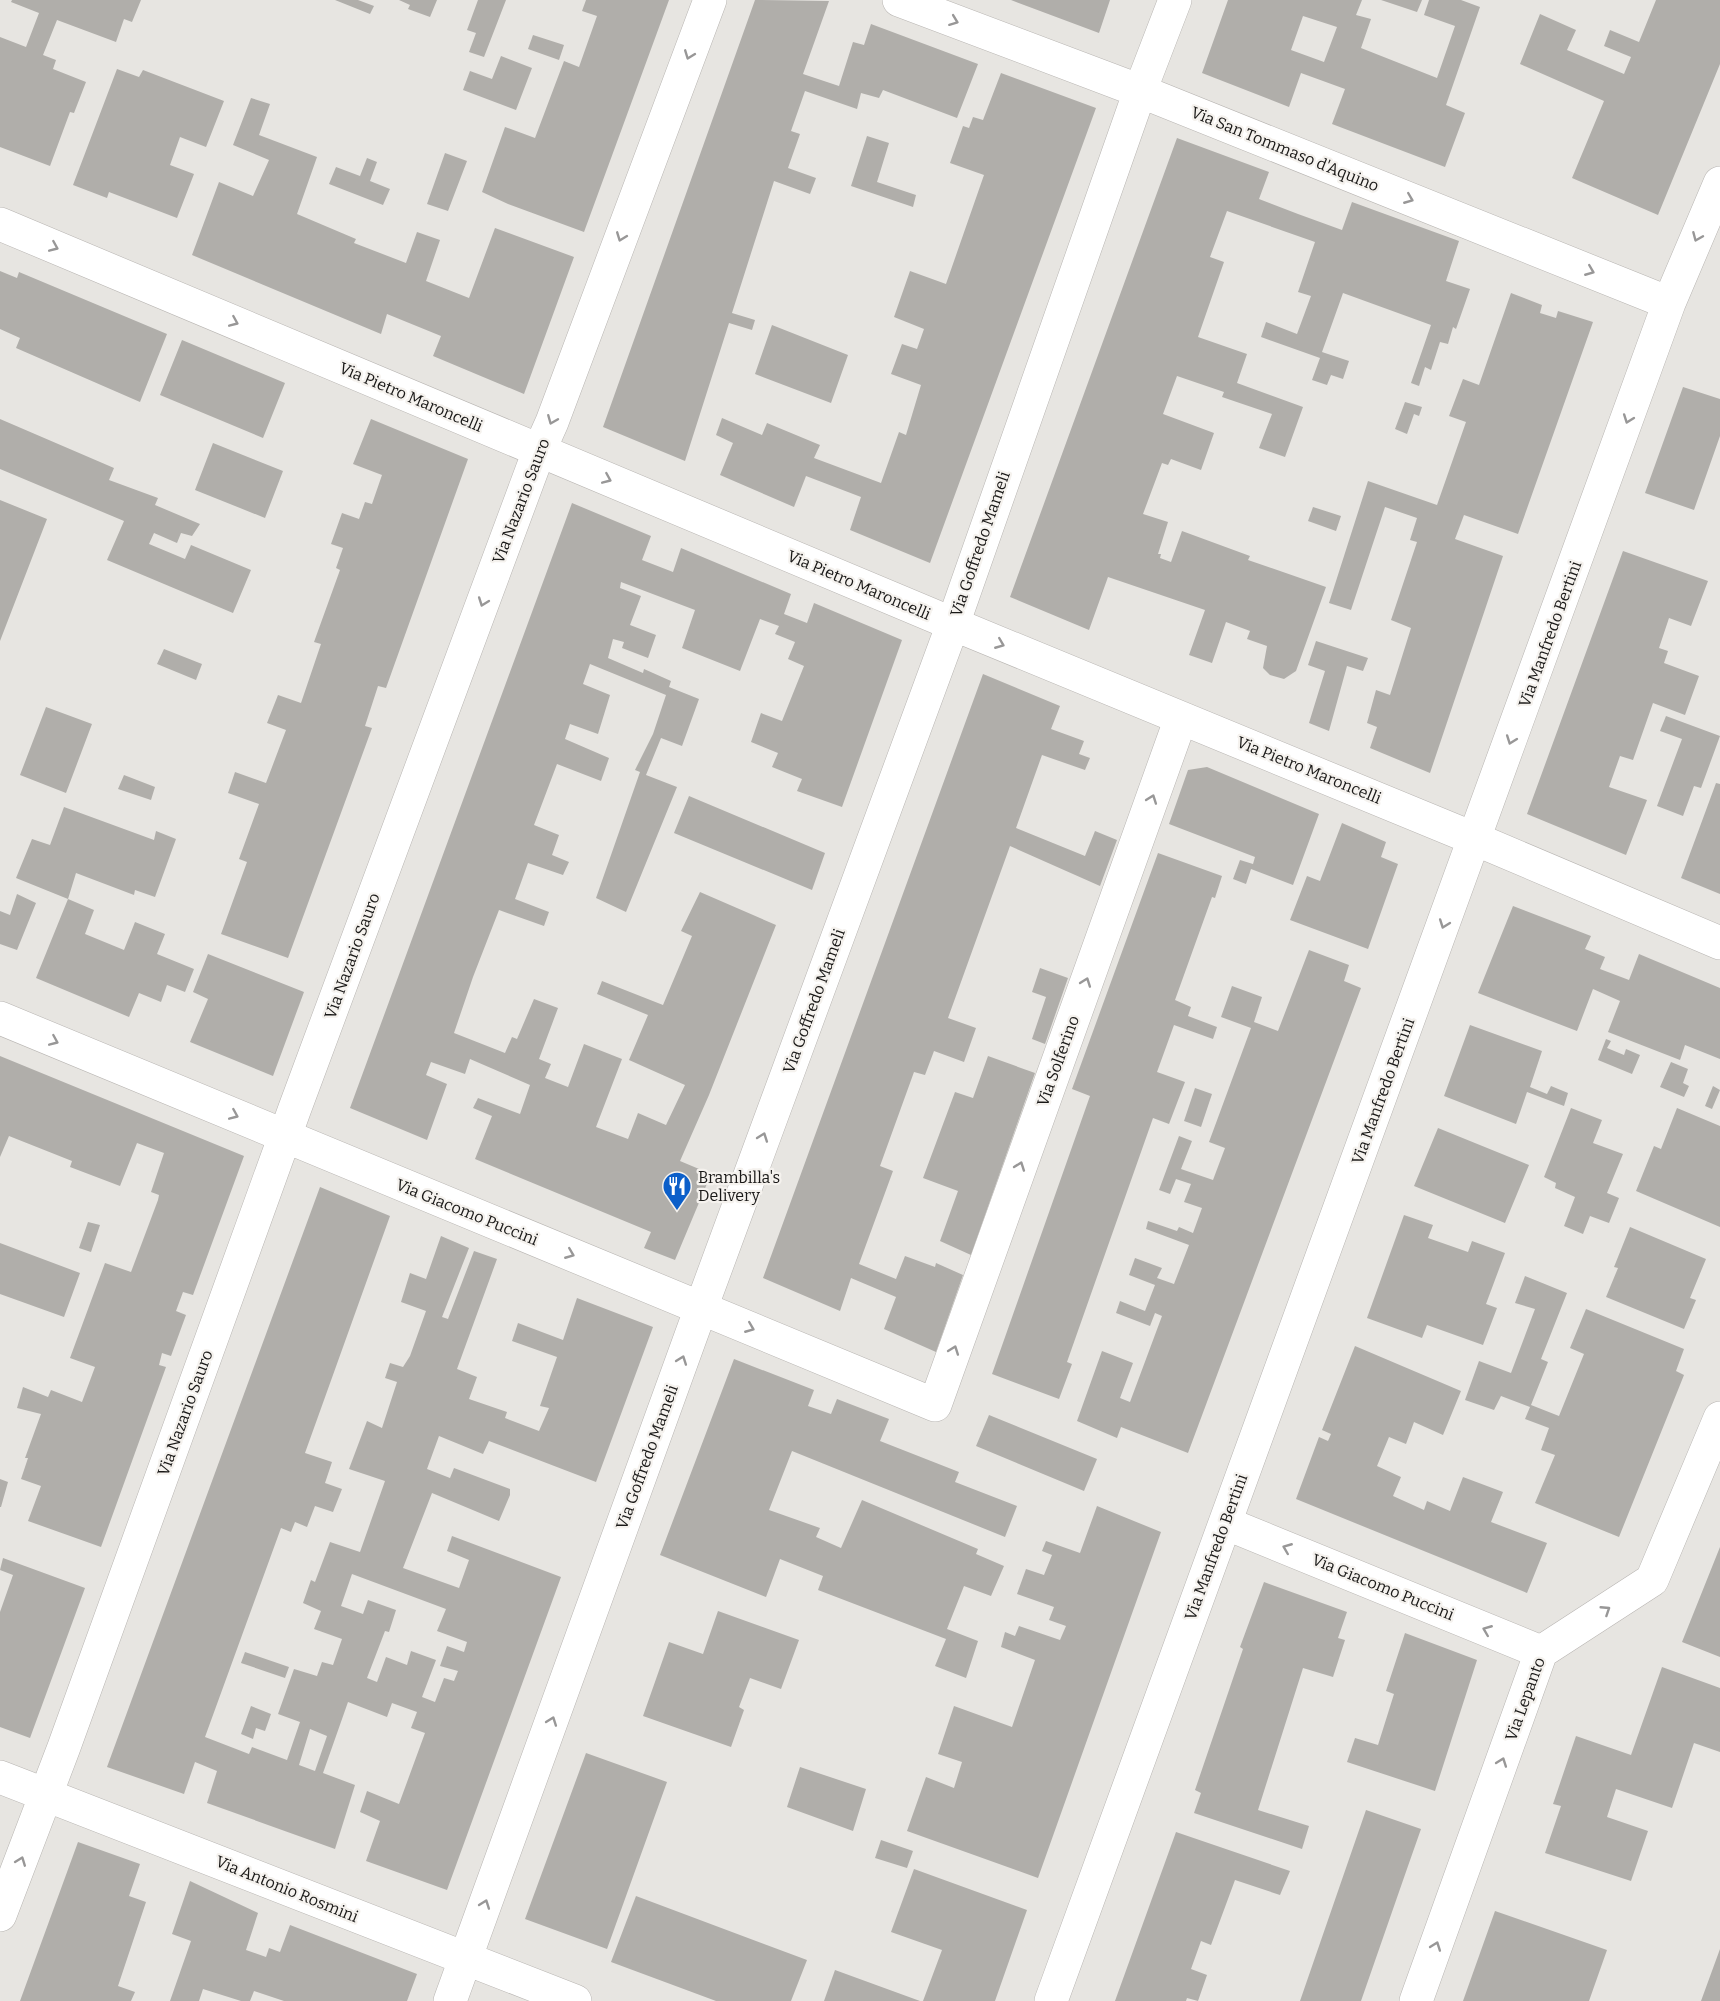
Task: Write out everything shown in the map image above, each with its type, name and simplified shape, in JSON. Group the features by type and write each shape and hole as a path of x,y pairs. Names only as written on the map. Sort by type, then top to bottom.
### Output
{"street":[{"name":"Via Nazario Sauro","path":"0,1915 539,451 552,422 710,0"},
{"name":"Via San Tommaso d'Aquino","path":"899,0 1140,91 1670,303"},
{"name":"Via Goffredo Mameli","path":"450,2001 700,1308 952,624 1174,0"},
{"name":"Via Manfredo Bertini","path":"1051,2001 1670,303 1720,183"},
{"name":"Via Pietro Maroncelli","path":"0,224 952,624 1475,839 1720,943"},
{"name":"Via Solferino","path":"935,1405 1181,718"},
{"name":"Via Giacomo Puccini","path":"0,1018 935,1405"},
{"name":"Via Lepanto","path":"1416,2001 1541,1652 1652,1580 1720,1418"},
{"name":"Via Giacomo Puccini","path":"1225,1523 1541,1652"},
{"name":"Via Antonio Rosmini","path":"0,1777 575,2001"}],"building":[{"path":"12,0 141,0 132,22 124,19 116,42 57,20 43,55 56,60 53,69 86,82 74,113 70,112 50,166 0,147 0,37 26,47 39,13 11,2"},
{"path":"335,0 358,0 374,6 370,14"},
{"path":"399,0 437,0 430,17 408,9 410,5"},
{"path":"478,0 506,0 484,57 469,52 476,33 467,30"},
{"path":"586,0 669,0 584,232 482,192 505,127 535,138 564,61 579,67 597,16 582,11"},
{"path":"755,0 829,1 803,74 839,86 853,42 864,45 871,24 978,64 957,118 883,90 879,98 861,93 857,109 805,91 791,131 800,134 788,168 816,178 810,194 774,181 732,313 755,320 752,330 729,323 685,461 603,427"},
{"path":"1011,0 1110,0 1099,33"},
{"path":"1228,0 1362,0 1356,15 1371,19 1361,48 1437,78 1455,26 1424,15 1429,0 1461,0 1480,7 1446,105 1465,113 1445,167 1332,124 1345,89 1301,73 1289,107 1202,73","holes":["1303,16 1337,27 1324,62 1291,50"]},
{"path":"1381,0 1422,0 1417,12"},
{"path":"1656,0 1720,0 1720,64 1658,215 1572,178 1604,101 1520,64 1540,14 1576,30 1567,50 1624,74 1631,57 1604,46 1610,30 1639,42"},
{"path":"533,35 564,45 559,60 528,49"},
{"path":"501,56 532,68 516,110 463,90 470,71 492,79"},
{"path":"117,69 139,77 143,70 224,101 206,147 180,137 170,165 194,174 177,218 109,192 107,198 73,185"},
{"path":"1001,73 1096,108 930,563 850,530 861,497 806,476 794,507 720,475 733,443 716,435 722,418 762,435 767,423 820,445 814,458 881,483 899,432 906,435 921,385 891,374 902,344 917,349 924,329 894,317 910,271 946,284 984,175 950,163 963,126 969,128 973,117 983,120"},
{"path":"251,98 270,104 259,135 317,157 297,214 356,239 354,243 406,263 417,232 440,240 426,281 469,298 495,228 574,257 524,394 433,356 441,336 387,314 381,334 192,255 219,182 253,196 269,160 233,145"},
{"path":"867,136 889,143 877,182 916,195 913,207 851,186"},
{"path":"1177,138 1269,172 1259,199 1298,214 1342,230 1352,202 1459,241 1446,281 1470,289 1456,329 1453,327 1448,344 1440,342 1431,370 1425,367 1419,386 1411,383 1431,325 1343,293 1322,352 1349,361 1343,379 1331,375 1327,385 1312,380 1320,358 1261,337 1266,322 1297,334 1311,296 1298,292 1315,242 1227,211 1210,257 1224,262 1198,337 1247,354 1237,383 1303,407 1285,457 1259,448 1272,414 1222,397 1224,392 1177,376 1163,414 1214,433 1201,470 1171,459 1168,465 1162,463 1143,514 1168,522 1158,554 1161,554 1160,558 1171,562 1182,531 1250,556 1248,560 1326,587 1296,671 1284,679 1270,675 1263,668 1267,646 1247,639 1250,631 1226,622 1212,663 1189,655 1205,610 1108,577 1089,630 1010,597"},
{"path":"445,153 467,161 448,211 427,204"},
{"path":"367,158 377,162 370,181 390,189 383,205 329,184 336,167 360,176"},
{"path":"0,271 17,278 19,272 167,334 140,402 16,348 20,338 0,329"},
{"path":"1511,293 1542,305 1540,313 1556,318 1558,311 1593,322 1518,534 1464,515 1455,539 1503,556 1430,773 1370,748 1377,727 1367,723 1376,690 1390,695 1411,628 1391,620 1417,542 1410,540 1417,518 1385,507 1351,610 1329,603 1368,481 1437,505 1466,422 1449,416 1463,379 1479,385"},
{"path":"772,325 848,355 831,403 755,374"},
{"path":"182,340 285,383 263,438 160,395"},
{"path":"1683,387 1720,399 1720,436 1694,510 1645,493"},
{"path":"1405,402 1422,407 1419,416 1414,414 1407,434 1395,429"},
{"path":"0,419 114,468 109,480 158,498 155,505 200,524 192,536 181,533 177,543 154,533 149,544 185,559 191,545 251,570 233,613 107,560 124,521 0,469"},
{"path":"371,419 468,459 386,688 378,686 365,726 372,728 288,958 221,934 247,862 239,859 259,804 228,793 235,772 266,783 286,730 267,723 278,695 301,703 321,644 314,642 340,570 336,568 343,548 331,544 342,513 359,519 365,502 372,504 382,475 353,464"},
{"path":"213,443 283,471 265,518 195,490"},
{"path":"0,500 47,519 0,641"},
{"path":"572,503 651,536 642,560 673,572 681,548 791,594 784,614 807,623 814,603 902,640 842,807 797,791 802,779 772,767 778,753 751,742 761,713 782,721 804,666 788,659 795,642 775,634 779,626 760,619 740,671 682,648 695,610 621,582 620,588 641,596 630,625 656,635 648,658 622,648 624,642 613,639 608,658 643,673 644,669 671,681 669,687 699,699 682,746 661,738 646,775 677,787 626,912 596,898 640,772 635,770 653,734 666,695 590,664 583,684 610,695 598,734 570,724 565,739 609,758 601,781 557,764 534,825 559,835 552,855 569,862 563,875 528,863 515,899 549,912 544,926 499,910 473,977 454,1033 505,1053 512,1037 517,1039 534,999 558,1008 539,1059 551,1064 545,1078 568,1087 584,1044 622,1059 596,1127 628,1139 638,1113 666,1125 685,1085 629,1060 648,1015 597,994 602,981 663,1005 692,936 681,931 700,892 776,925 709,1095 680,1161 711,1174 675,1260 644,1248 651,1232 475,1159 492,1116 473,1108 478,1098 520,1114 530,1085 470,1059 465,1074 431,1062 426,1075 447,1084 427,1140 350,1108"},
{"path":"1313,507 1341,516 1336,531 1308,521"},
{"path":"1623,551 1708,581 1691,626 1669,618 1659,648 1668,651 1664,663 1699,676 1685,715 1653,703 1633,760 1620,756 1609,787 1647,800 1626,855 1527,814"},
{"path":"1316,641 1368,658 1363,671 1347,666 1329,731 1309,723 1325,671 1308,665"},
{"path":"164,649 202,664 196,680 157,664"},
{"path":"983,674 1060,706 1051,729 1084,741 1079,754 1090,758 1085,770 1042,755 1016,828 1085,856 1095,831 1117,840 1100,886 1010,846 948,1018 976,1028 964,1062 934,1051 925,1075 914,1072 880,1166 893,1171 859,1264 896,1279 905,1256 935,1267 936,1263 963,1275 936,1352 884,1329 896,1297 851,1278 840,1311 763,1278"},
{"path":"46,707 92,724 66,793 20,775"},
{"path":"1666,716 1720,736 1701,788 1694,786 1683,816 1657,806 1682,739 1660,731"},
{"path":"1207,767 1319,814 1293,885 1251,869 1246,884 1233,879 1240,860 1253,864 1255,857 1169,824 1188,770"},
{"path":"124,775 155,787 151,800 118,789"},
{"path":"1716,783 1720,784 1720,894 1681,878"},
{"path":"689,796 825,853 812,890 674,833"},
{"path":"64,807 154,840 156,831 176,839 155,897 135,890 134,895 76,873 68,899 16,878 32,839 50,845"},
{"path":"1342,823 1386,842 1381,857 1398,864 1368,949 1290,920 1307,876 1320,881"},
{"path":"1158,853 1222,876 1215,898 1212,897 1175,1000 1191,1007 1188,1016 1217,1027 1213,1039 1174,1025 1157,1072 1185,1082 1169,1124 1153,1118 1067,1362 1072,1364 1059,1399 992,1374 1090,1096 1072,1089"},
{"path":"17,894 36,903 17,950 0,944 0,911 10,915"},
{"path":"68,899 94,910 85,934 124,950 135,922 165,934 157,954 194,969 185,992 167,985 161,1002 139,993 129,1017 36,978"},
{"path":"1513,906 1591,936 1585,949 1605,957 1600,969 1629,980 1639,954 1720,988 1720,1059 1685,1045 1680,1060 1608,1032 1620,1001 1593,989 1577,1031 1478,993"},
{"path":"1309,950 1349,965 1344,981 1361,988 1188,1453 1121,1427 1117,1438 1077,1421 1102,1351 1133,1363 1120,1398 1130,1402 1162,1316 1155,1313 1150,1326 1116,1313 1120,1301 1145,1311 1155,1285 1129,1275 1135,1258 1162,1268 1157,1278 1174,1284 1189,1245 1146,1229 1148,1221 1177,1231 1179,1227 1193,1233 1202,1208 1184,1202 1191,1184 1176,1179 1170,1194 1159,1190 1179,1136 1192,1141 1181,1169 1213,1180 1225,1148 1209,1142 1251,1028 1221,1017 1232,986 1262,997 1254,1022 1278,1031"},
{"path":"208,954 304,992 273,1076 190,1042 208,999 193,992"},
{"path":"1040,968 1068,978 1045,1044 1032,1039 1046,997 1032,992"},
{"path":"1470,1025 1542,1051 1530,1087 1547,1094 1551,1086 1568,1093 1564,1106 1527,1092 1516,1124 1444,1096"},
{"path":"1606,1039 1611,1041 1607,1048 1624,1055 1626,1049 1640,1055 1632,1074 1598,1060"},
{"path":"0,1056 244,1156 193,1295 183,1292 176,1311 186,1315 171,1356 162,1353 159,1365 166,1367 101,1547 28,1521 41,1486 21,1479 28,1458 25,1458 41,1414 17,1408 23,1387 48,1397 51,1390 82,1402 95,1367 70,1358 105,1263 131,1272 158,1200 159,1195 151,1192 164,1153 137,1143 120,1186 70,1167 72,1161 9,1136 0,1157"},
{"path":"988,1056 1035,1073 971,1255 940,1241 958,1191 923,1178 955,1092 973,1098"},
{"path":"1671,1062 1688,1069 1683,1083 1689,1086 1684,1097 1660,1087"},
{"path":"1713,1086 1720,1090 1712,1109 1705,1106"},
{"path":"1195,1088 1212,1094 1201,1127 1184,1121"},
{"path":"1571,1108 1602,1120 1593,1143 1623,1154 1607,1193 1619,1198 1609,1223 1590,1216 1583,1234 1564,1226 1575,1197 1555,1188 1556,1183 1544,1177"},
{"path":"1677,1108 1720,1126 1720,1227 1636,1191 1654,1146 1661,1149"},
{"path":"1438,1128 1529,1165 1505,1223 1414,1186"},
{"path":"320,1187 390,1216 305,1453 332,1462 325,1483 342,1489 333,1512 315,1506 307,1527 295,1522 291,1532 281,1528 205,1737 249,1754 252,1747 287,1760 300,1722 278,1714 294,1669 317,1676 322,1662 333,1665 342,1639 314,1629 321,1611 303,1603 311,1580 315,1582 330,1542 360,1552 385,1481 349,1469 367,1421 382,1428 397,1382 385,1378 390,1363 403,1367 410,1356 426,1311 401,1302 410,1273 426,1279 441,1236 469,1248 442,1317 448,1319 474,1251 497,1259 457,1369 477,1377 469,1399 507,1412 505,1418 539,1431 549,1408 540,1406 557,1357 512,1341 518,1323 563,1340 577,1298 653,1327 596,1482 489,1441 483,1454 439,1436 427,1469 450,1478 454,1468 510,1489 510,1495 499,1521 432,1493 403,1568 459,1588 469,1560 447,1551 452,1536 561,1577 447,1890 366,1861 380,1821 360,1812 367,1791 399,1804 425,1733 411,1728 417,1712 392,1703 387,1717 348,1702 323,1773 355,1785 335,1849 207,1803 217,1771 195,1762 184,1794 107,1767","holes":["352,1574 446,1609 437,1631 467,1642 464,1652 447,1646 440,1666 458,1671 454,1681 444,1678 435,1702 422,1697 436,1660 411,1651 407,1665 386,1657 377,1682 367,1678 385,1631 389,1632 396,1610 368,1600 363,1614 341,1606","310,1729 327,1736 315,1771 299,1765"]},
{"path":"1404,1215 1433,1225 1428,1238 1468,1252 1472,1241 1505,1253 1486,1304 1497,1308 1483,1345 1427,1325 1422,1338 1367,1318"},
{"path":"88,1222 100,1225 91,1252 79,1248"},
{"path":"1630,1227 1706,1259 1690,1298 1696,1300 1684,1329 1606,1297 1618,1268 1614,1267"},
{"path":"0,1243 80,1273 64,1317 0,1294"},
{"path":"1525,1276 1567,1293 1541,1359 1548,1362 1531,1405 1559,1416 1584,1354 1570,1348 1586,1309 1684,1349 1676,1371 1684,1375 1619,1537 1535,1503 1555,1455 1541,1450 1549,1428 1525,1419 1530,1407 1501,1396 1494,1410 1465,1400 1479,1361 1511,1373 1535,1309 1515,1303"},
{"path":"1355,1346 1461,1391 1443,1435 1414,1422 1406,1444 1389,1437 1377,1466 1401,1477 1393,1496 1424,1510 1427,1501 1450,1511 1463,1477 1503,1492 1491,1522 1547,1543 1527,1593 1296,1499 1319,1437 1328,1441 1331,1434 1322,1430"},
{"path":"734,1359 814,1390 808,1406 831,1414 837,1399 889,1419 880,1441 959,1472 955,1482 1017,1506 1005,1537 792,1451 769,1510 820,1528 816,1537 841,1548 862,1500 978,1549 976,1554 1004,1566 991,1596 964,1586 947,1629 978,1641 966,1678 935,1666 946,1639 818,1590 823,1576 780,1559 766,1597 660,1555"},
{"path":"989,1415 1097,1459 1084,1491 976,1446"},
{"path":"0,1479 8,1482 1,1507 0,1507"},
{"path":"1097,1506 1161,1532 1038,1878 907,1831 926,1777 954,1788 962,1762 938,1754 954,1706 1012,1727 1035,1660 1001,1647 1005,1632 1015,1636 1019,1626 1060,1640 1066,1626 1049,1620 1054,1607 1017,1594 1026,1569 1044,1575 1052,1555 1042,1551 1046,1541 1080,1553"},
{"path":"1720,1547 1720,1657 1682,1642"},
{"path":"3,1558 85,1588 30,1738 0,1727 0,1612 13,1575 0,1570"},
{"path":"1264,1582 1347,1612 1338,1638 1345,1640 1333,1677 1303,1668 1258,1810 1309,1826 1302,1849 1194,1813 1201,1793 1195,1790 1243,1649 1240,1647"},
{"path":"718,1611 799,1640 781,1689 750,1678 739,1707 744,1710 731,1747 643,1716 669,1642 703,1654"},
{"path":"1405,1633 1477,1660 1435,1791 1347,1762 1355,1738 1378,1745 1394,1694 1386,1691"},
{"path":"245,1652 289,1667 285,1678 241,1663"},
{"path":"1662,1667 1720,1688 1720,1752 1694,1743 1672,1808 1616,1789 1607,1817 1648,1831 1631,1881 1545,1853 1561,1806 1553,1804 1576,1736 1631,1755"},
{"path":"251,1706 271,1714 265,1731 256,1728 253,1739 241,1734"},
{"path":"586,1753 667,1782 607,1949 525,1919"},
{"path":"800,1767 866,1789 853,1831 787,1807"},
{"path":"1366,1810 1421,1829 1361,2001 1300,2001"},
{"path":"1176,1832 1290,1871 1280,1895 1235,1880 1211,1945 1201,1941 1191,1969 1207,1975 1198,2001 1187,1998 1186,2001 1115,2001"},
{"path":"881,1840 913,1851 907,1868 875,1858"},
{"path":"78,1842 140,1864 129,1896 146,1902 118,1986 135,1992 131,2001 20,2001"},
{"path":"914,1869 1027,1910 995,2001 923,2001 942,1950 891,1932"},
{"path":"190,1881 258,1913 246,1950 266,1957 269,1948 280,1952 290,1925 417,1974 407,2001 284,2001 254,1991 250,2001 241,2001 203,1989 199,2001 170,2001 191,1941 172,1934"},
{"path":"636,1896 807,1960 791,2001 716,2001 611,1962"},
{"path":"1495,1911 1607,1950 1589,2001 1463,2001"},
{"path":"1720,1949 1720,2001 1701,2001"},
{"path":"835,1970 920,2001 824,2001"}],"place":[{"name":"Brambilla's Delivery","path":"677,1212"}]}
